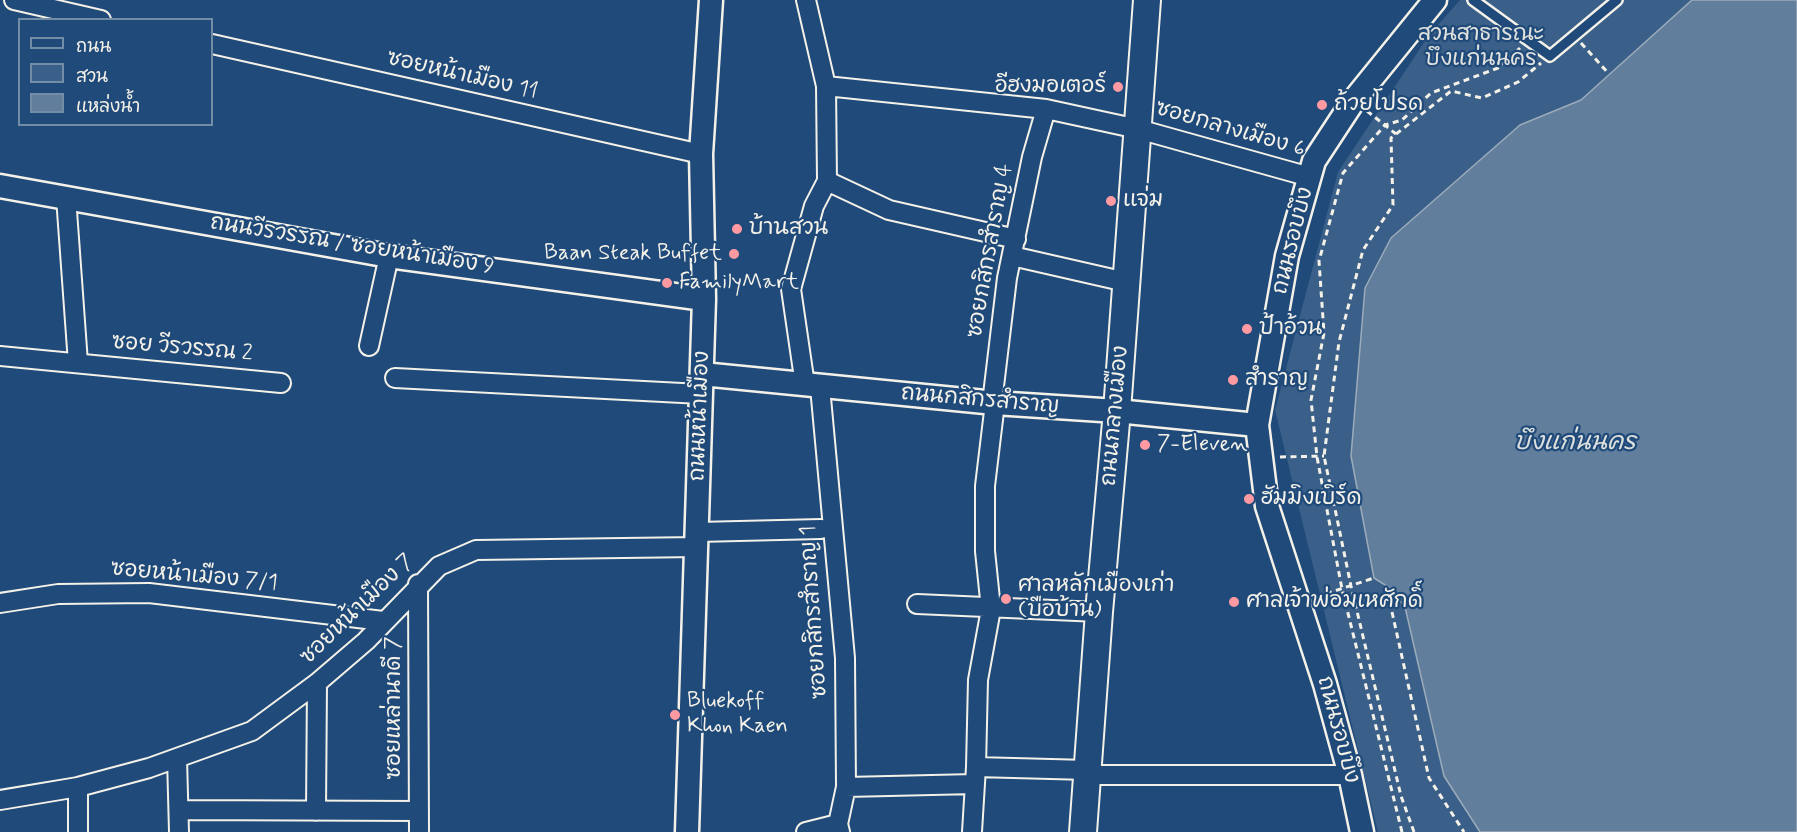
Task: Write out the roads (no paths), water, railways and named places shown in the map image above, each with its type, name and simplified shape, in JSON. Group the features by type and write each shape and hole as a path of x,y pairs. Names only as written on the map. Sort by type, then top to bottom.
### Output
{"main road":[{"name":"ถนนกลางเมือง","path":"1083,832 1099,612 1118,411 1147,0"}],"street":[{"path":"14,0 92,18"},
{"name":"ถนนหน้าเมือง","path":"687,832 704,299 701,154 711,0"},
{"path":"806,0 826,86 827,181 889,210 1126,282"},
{"name":"ถนนรอบบึง","path":"1362,832 1350,775 1325,684 1267,506 1257,425 1287,256 1314,161 1354,100 1434,0"},
{"name":"ซอยหน้าเมือง 11","path":"213,44 701,154"},
{"name":"ซอยกลางเมือง 6","path":"826,86 1046,109 1138,129 1310,177"},
{"name":"ซอยกสิกรสำราญ 4","path":"972,832 978,680 991,609 985,551 985,486 1014,247 1032,157 1046,109"},
{"name":"ซอยกสิกรสำราญ 1","path":"827,181 814,206 791,289 813,386 845,658 846,787 839,828"},
{"name":"ถนนวีรวรรณ / ซอยหน้าเมือง 9","path":"0,186 389,256 704,299"},
{"name":"ซอย วีรวรรณ 2","path":"66,197 78,363"},
{"path":"369,346 389,256"},
{"name":"ซอย วีรวรรณ 2","path":"0,356 281,382"},
{"path":"394,378 702,384"},
{"name":"ถนนกสิกรสำราญ","path":"702,384 813,386 1257,425"},
{"name":"ซอยหน้าเมือง 7","path":"0,800 78,787 177,758 252,731 317,683 366,641 418,584 439,566 476,550 698,540 821,530"},
{"name":"ซอยเหล่านาดี 7","path":"418,584 419,832"},
{"name":"ซอยหน้าเมือง 7/1","path":"0,603 58,594 149,593 383,621"},
{"path":"917,604 1099,612"},
{"path":"316,811 317,683"},
{"path":"177,758 179,832"},
{"path":"846,787 976,775 1088,772 1350,775"},
{"path":"78,787 78,832"},
{"path":"180,810 419,811"},
{"path":"806,832 839,828"}],"lane":[{"path":"1473,0 1550,56 1617,0"}],"water":[{"name":"บึงแก่นนคร","path":"1692,0 1797,0 1797,832 1480,832 1444,776 1405,607 1390,588 1374,578 1351,456 1365,288 1391,238 1520,125 1581,100"}],"place":[{"name":"อีฮงมอเตอร์","path":"1118,87"},
{"name":"ถ้วยโปรด","path":"1322,105"},
{"name":"แจ่ม","path":"1111,201"},
{"name":"บ้านสวน","path":"737,229"},
{"name":"Baan Steak Buffet","path":"734,254"},
{"name":"FamilyMart","path":"667,283"},
{"name":"ป้าอ้วน","path":"1247,329"},
{"name":"สำราญ","path":"1233,380"},
{"name":"7-Eleven","path":"1145,445"},
{"name":"ฮัมมิงเบิร์ด","path":"1249,499"},
{"name":"ศาลหลักเมืองเก่า (บือบ้าน)","path":"1006,599"},
{"name":"ศาลเจ้าพ่อมเหศักดิ์","path":"1234,602"},
{"name":"Bluekoff Khon Kaen","path":"675,715"}],"park label":[{"name":"สวนสาธารณะ บึงแก่นนคร","path":"1481,48"}]}
